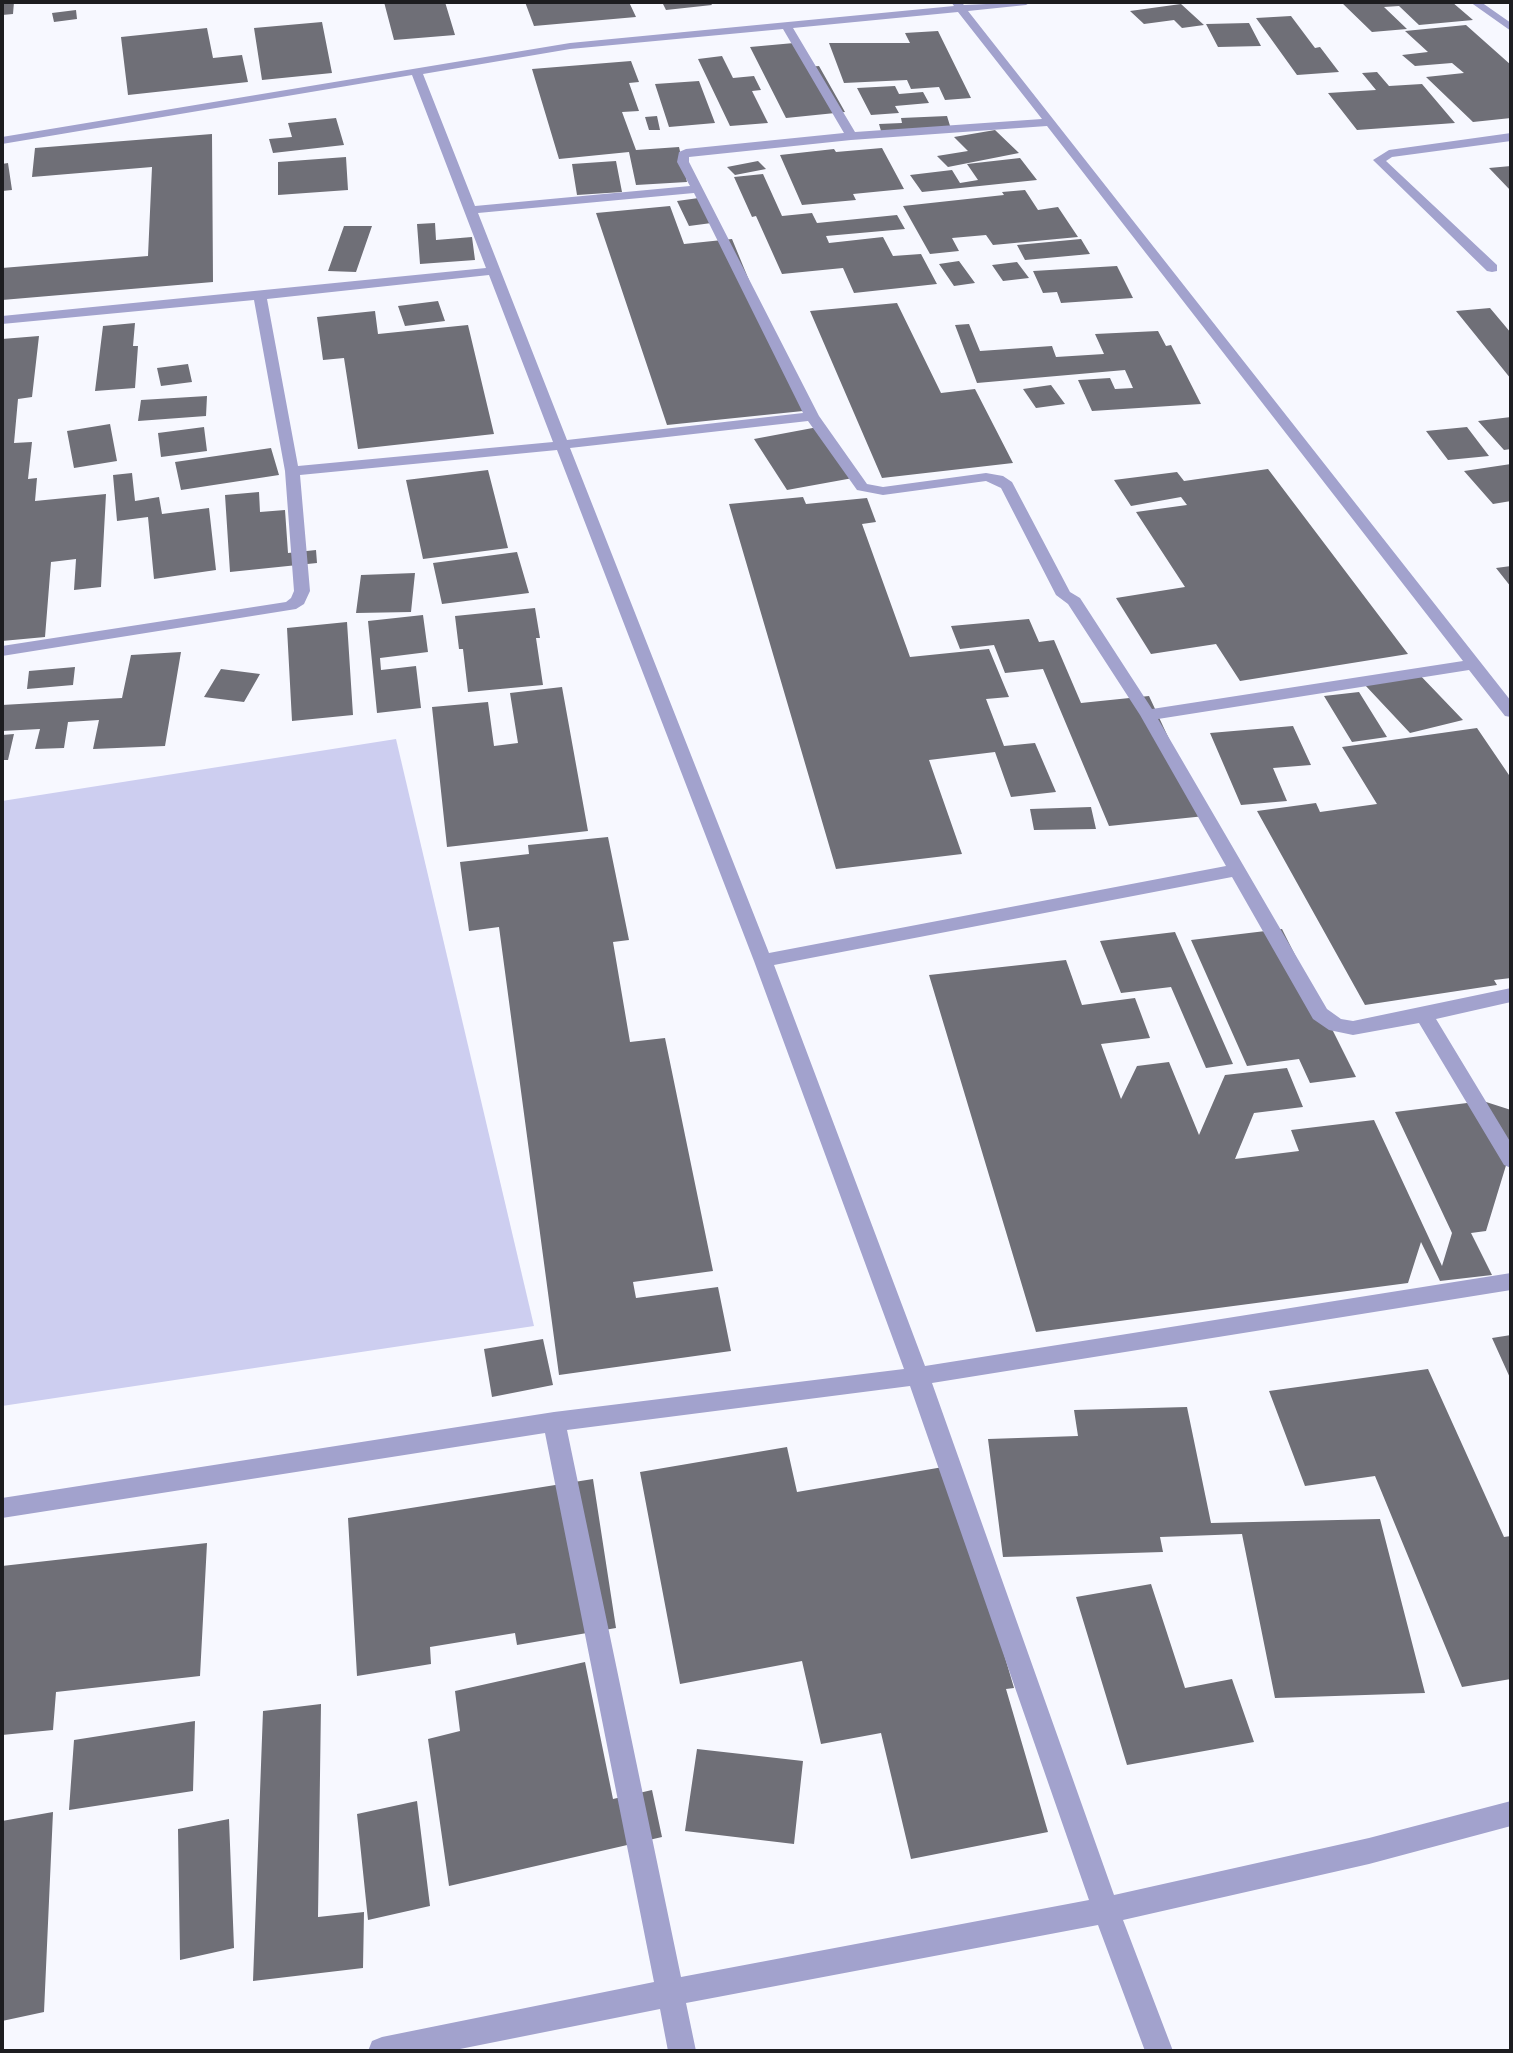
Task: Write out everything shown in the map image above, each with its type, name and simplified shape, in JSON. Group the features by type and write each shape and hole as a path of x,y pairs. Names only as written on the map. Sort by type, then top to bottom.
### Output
{"street":[{"path":"2,140 569,46 959,5 1026,2"},
{"path":"1475,2 1511,28"},
{"path":"959,5 1511,712"},
{"path":"786,25 851,136"},
{"path":"416,71 763,961 918,1376 1106,1910 1159,2051"},
{"path":"1051,122 851,136 690,152 683,155 683,162 812,416 862,487 883,491 986,477 998,479 1007,485 1064,595 1074,601 1148,715 1320,1014 1336,1025 1353,1028 1511,995"},
{"path":"1492,268 1379,160 1389,154 1511,137"},
{"path":"472,210 698,189"},
{"path":"2,320 494,271"},
{"path":"2,651 290,606 298,601 302,591 292,471 260,296"},
{"path":"292,471 562,445 812,416"},
{"path":"1148,715 1474,664"},
{"path":"763,961 1236,870"},
{"path":"1424,1015 1511,1160"},
{"path":"2,1508 554,1422 918,1376 1511,1280"},
{"path":"554,1422 668,1993 682,2051"},
{"path":"383,2051 668,1993 1106,1910 1369,1851 1511,1815"}],"shaded area":[{"path":"396,739 534,1326 2,1406 2,801"}],"building":[{"path":"2,2 14,2 13,14 2,15"},
{"path":"384,2 445,2 455,35 394,40"},
{"path":"525,2 629,2 636,17 534,26"},
{"path":"662,2 710,2 712,5 666,10"},
{"path":"1341,2 1452,2 1473,20 1419,25 1399,6 1384,7 1407,29 1372,32"},
{"path":"1181,4 1204,25 1182,28 1174,20 1144,24 1130,11"},
{"path":"76,10 77,19 54,22 52,13"},
{"path":"1291,16 1315,48 1320,47 1339,72 1297,75 1256,18"},
{"path":"322,22 332,73 262,80 254,28"},
{"path":"1249,23 1261,46 1218,47 1206,24"},
{"path":"1466,25 1511,65 1511,118 1473,122 1426,77 1464,73 1452,63 1415,66 1402,55 1428,52 1405,31"},
{"path":"207,28 213,58 242,55 248,82 128,95 121,37"},
{"path":"938,31 971,98 945,100 939,87 911,89 907,80 844,83 829,43 910,43 905,33"},
{"path":"794,43 807,67 819,66 845,112 786,118 750,47"},
{"path":"722,56 733,78 754,76 761,90 752,91 768,123 730,126 698,59"},
{"path":"631,61 639,82 629,83 639,111 622,112 636,150 679,147 687,182 636,185 629,152 559,159 532,69"},
{"path":"1377,72 1389,86 1422,84 1455,123 1357,130 1328,93 1376,90 1362,73"},
{"path":"699,81 715,123 669,127 655,84"},
{"path":"895,86 899,94 923,92 929,103 895,106 899,113 871,115 857,88"},
{"path":"657,116 660,130 649,130 645,117"},
{"path":"947,116 951,129 881,131 879,124 902,123 901,118"},
{"path":"336,118 344,145 273,153 269,139 292,137 288,123"},
{"path":"995,130 1019,153 948,167 937,156 968,151 954,137"},
{"path":"212,134 213,282 2,300 2,268 148,256 152,167 32,177 35,148"},
{"path":"882,148 904,189 853,194 856,200 802,205 780,155 834,149 836,152"},
{"path":"346,157 348,190 278,195 278,162"},
{"path":"1020,158 1037,180 922,192 910,175 952,170 960,183 978,180 967,164"},
{"path":"616,161 622,192 577,195 572,164"},
{"path":"758,161 766,169 735,175 727,167"},
{"path":"8,163 12,190 2,191 2,164"},
{"path":"1511,166 1511,191 1489,168"},
{"path":"763,174 782,216 812,213 817,223 897,215 905,229 826,236 829,243 883,237 893,256 921,254 937,284 854,293 843,268 782,274 756,216 752,217 734,177"},
{"path":"1025,190 1038,210 1058,207 1078,237 993,245 986,235 952,238 959,251 930,254 903,206 1004,195 1002,192"},
{"path":"706,197 719,222 689,226 677,201"},
{"path":"670,206 684,244 732,239 803,411 667,425 596,213"},
{"path":"435,223 436,240 472,237 475,260 420,264 417,224"},
{"path":"344,226 372,226 356,272 328,271"},
{"path":"1081,239 1090,254 1025,260 1017,245"},
{"path":"959,261 975,283 954,286 939,264"},
{"path":"1017,262 1029,278 1003,281 992,265"},
{"path":"1117,266 1133,298 1061,303 1057,292 1043,293 1033,271"},
{"path":"438,301 445,321 405,326 398,306"},
{"path":"897,303 941,393 975,389 1013,463 882,478 810,311"},
{"path":"1490,308 1511,333 1511,379 1456,311"},
{"path":"375,311 378,334 468,325 494,434 358,449 344,358 323,360 317,317"},
{"path":"135,323 133,346 138,346 135,388 95,391 103,326"},
{"path":"969,324 980,351 1052,346 1056,357 1104,354 1095,334 1158,331 1166,346 1171,345 1201,404 1092,411 1078,380 1110,378 1115,389 1133,388 1125,370 977,383 955,325"},
{"path":"39,336 32,397 18,399 14,443 32,442 28,479 37,478 35,501 106,494 101,587 74,590 76,559 51,562 45,637 2,641 2,339"},
{"path":"188,364 192,382 161,386 157,368"},
{"path":"1051,385 1065,404 1036,408 1023,389"},
{"path":"207,396 206,416 138,421 141,400"},
{"path":"1511,417 1511,449 1504,450 1478,421"},
{"path":"110,424 117,461 74,468 67,431"},
{"path":"204,427 207,451 161,457 158,433"},
{"path":"818,427 853,478 787,490 754,439"},
{"path":"1467,427 1489,456 1448,460 1426,431"},
{"path":"271,448 279,475 181,490 175,462"},
{"path":"1511,464 1511,501 1493,504 1464,471"},
{"path":"1268,469 1408,654 1240,681 1216,644 1151,654 1116,598 1185,587 1136,512 1187,505 1181,497 1131,506 1114,480 1177,472 1184,481"},
{"path":"488,470 508,548 423,559 406,480"},
{"path":"132,473 135,501 159,497 162,514 209,508 216,570 154,579 148,517 117,521 113,475"},
{"path":"259,492 260,512 285,510 288,553 316,550 317,563 230,572 225,495"},
{"path":"803,497 806,504 867,498 876,522 862,524 910,657 989,649 1009,697 986,699 1004,746 1035,743 1056,792 1011,797 995,752 929,760 962,854 836,869 729,504"},
{"path":"517,552 529,593 442,604 433,563"},
{"path":"1511,566 1511,587 1496,568"},
{"path":"415,573 411,612 356,613 361,575"},
{"path":"535,608 540,638 536,638 543,685 468,692 463,649 459,649 455,616"},
{"path":"423,615 428,652 380,658 381,670 416,666 421,708 377,713 368,621"},
{"path":"1029,619 1039,642 1054,640 1081,703 1149,696 1205,816 1109,826 1043,669 1005,673 994,645 960,649 951,626"},
{"path":"347,622 353,715 292,721 287,628"},
{"path":"181,652 165,746 93,749 99,720 68,722 64,748 35,749 40,729 2,731 2,705 122,698 131,655"},
{"path":"75,667 73,685 27,689 29,671"},
{"path":"221,669 260,674 244,702 204,697"},
{"path":"1416,671 1463,720 1410,733 1364,684"},
{"path":"562,687 588,831 447,847 432,707 488,702 494,746 518,743 510,693"},
{"path":"1359,692 1387,737 1352,742 1324,696"},
{"path":"1293,726 1311,765 1273,768 1287,801 1241,805 1210,733"},
{"path":"1477,728 1511,778 1511,978 1494,980 1497,985 1365,1005 1257,811 1316,803 1320,812 1377,804 1342,747"},
{"path":"14,734 8,760 2,760 2,735"},
{"path":"1091,807 1096,829 1034,830 1030,809"},
{"path":"608,837 629,940 613,942 630,1042 665,1038 713,1271 633,1282 636,1298 718,1287 731,1351 559,1375 499,927 469,931 460,862 529,854 528,845"},
{"path":"1282,929 1356,1077 1310,1083 1299,1059 1247,1066 1191,940"},
{"path":"1175,932 1233,1064 1206,1068 1171,987 1121,993 1100,941"},
{"path":"1066,960 1082,1005 1135,998 1150,1038 1101,1044 1121,1099 1137,1066 1169,1062 1199,1135 1225,1075 1287,1068 1303,1107 1254,1113 1235,1159 1299,1151 1291,1130 1374,1120 1442,1266 1452,1233 1395,1112 1483,1101 1511,1110 1511,1149 1486,1231 1471,1233 1492,1275 1440,1281 1421,1242 1408,1283 1036,1332 929,975"},
{"path":"1511,1335 1511,1380 1492,1338"},
{"path":"543,1339 553,1385 492,1397 484,1349"},
{"path":"1428,1369 1504,1537 1511,1536 1511,1679 1462,1687 1375,1476 1305,1486 1269,1391"},
{"path":"1187,1407 1211,1523 1380,1519 1425,1693 1275,1698 1242,1534 1160,1537 1163,1552 1003,1557 988,1439 1078,1436 1074,1410"},
{"path":"787,1447 797,1492 949,1466 1014,1688 1006,1689 1048,1832 911,1859 881,1733 821,1744 802,1661 680,1684 640,1472"},
{"path":"593,1479 616,1628 517,1645 515,1633 430,1647 431,1664 357,1676 348,1518"},
{"path":"207,1543 200,1676 56,1692 53,1730 2,1735 2,1566"},
{"path":"1151,1584 1185,1688 1232,1679 1254,1742 1127,1765 1076,1597"},
{"path":"585,1662 613,1799 652,1790 662,1837 449,1886 428,1739 460,1731 455,1691"},
{"path":"321,1704 318,1917 364,1912 363,1968 253,1981 263,1711"},
{"path":"195,1721 193,1791 69,1810 74,1740"},
{"path":"697,1749 803,1761 794,1844 685,1831"},
{"path":"417,1801 430,1906 368,1920 357,1814"},
{"path":"53,1812 44,2012 2,2021 2,1821"},
{"path":"229,1819 234,1948 180,1960 178,1829"}]}
